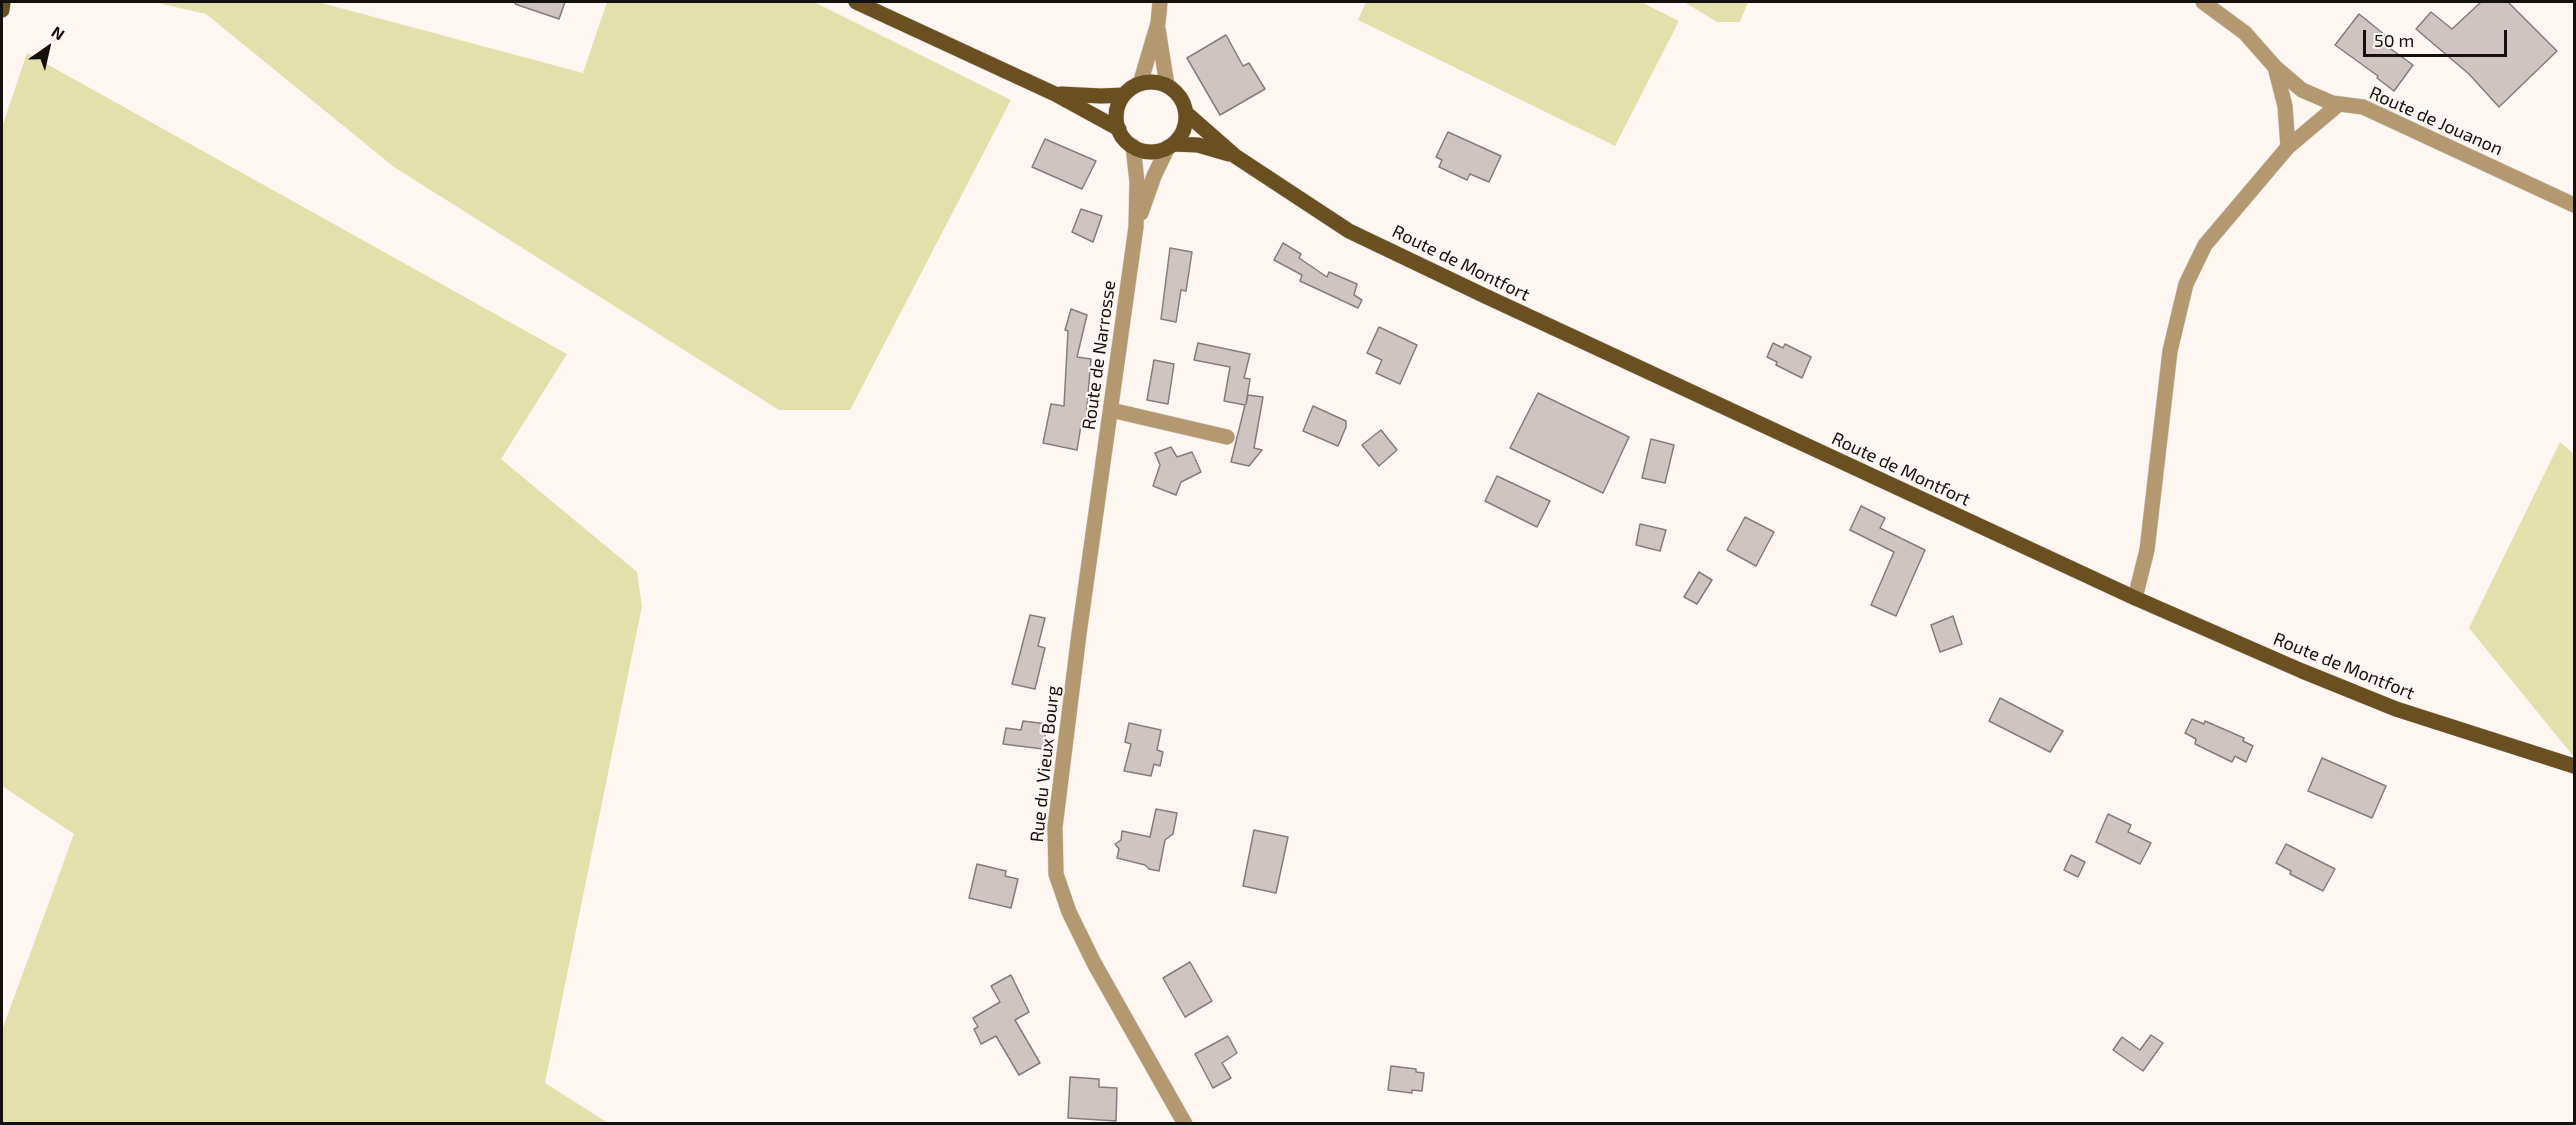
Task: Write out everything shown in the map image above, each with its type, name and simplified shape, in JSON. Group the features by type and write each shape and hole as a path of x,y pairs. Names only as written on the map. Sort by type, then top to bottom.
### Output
{"main road":[{"path":"2,10 3,2"},
{"path":"856,2 1055,94 1119,129 1133,146 1150,152 1171,146 1184,130 1186,113 1180,97 1167,86 1158,82 1140,84 1124,95 1117,111 1119,129"},
{"path":"1055,94 1124,95"},
{"name":"Route de Montfort","path":"1186,113 1235,156 1349,231 1485,296 2135,598 2302,671 2396,709 2574,766"},
{"name":"Route de Montfort","path":"1171,146 1198,145 1235,156"}],"street":[{"path":"1140,84 1158,23 1160,2"},
{"name":"Route de Jouanon","path":"2203,2 2245,33 2275,67 2302,90 2339,104 2363,107 2574,205"},
{"path":"1158,23 1167,86"},
{"path":"2275,67 2285,106 2288,147"},
{"path":"2135,598 2147,550 2170,351 2186,284 2205,245 2288,147 2339,104"},
{"name":"Route de Narrosse","path":"1100,487 1136,227 1137,182 1133,146"},
{"name":"Route de Narrosse","path":"1136,227 1154,176 1171,146"},
{"path":"1111,410 1227,437"},
{"name":"Rue du Vieux Bourg","path":"1100,487 1055,827 1056,874 1069,912 1094,963 1185,1124"}],"shaded area":[{"path":"153,2 318,2 583,73 607,2 814,2 1011,100 850,410 779,410 394,167 206,14"},
{"path":"1366,2 1641,2 1679,21 1615,146 1358,20"},
{"path":"1684,2 1748,2 1740,22 1717,22"},
{"path":"27,53 567,354 501,459 637,572 642,606 545,1083 608,1123 2,1123 2,1030 74,834 2,786 2,127"},
{"path":"2560,442 2574,454 2574,757 2469,628"}],"building":[{"path":"516,2 565,2 559,19 515,4"},
{"path":"2481,2 2508,2 2557,51 2499,107 2469,74 2416,29 2431,12 2452,29"},
{"path":"2359,14 2385,35 2380,41 2413,65 2394,91 2377,78 2378,76 2335,45"},
{"path":"1226,35 1243,66 1249,63 1265,89 1220,115 1187,58"},
{"path":"1448,132 1501,156 1489,182 1470,174 1467,180 1439,167 1442,160 1436,157"},
{"path":"1045,139 1096,161 1082,189 1032,167"},
{"path":"1081,209 1102,216 1093,242 1072,232"},
{"path":"1283,243 1301,254 1299,258 1327,277 1329,272 1357,284 1354,295 1362,300 1358,308 1300,281 1302,275 1274,260"},
{"path":"1170,248 1192,252 1186,291 1181,290 1176,322 1161,319"},
{"path":"1071,309 1087,315 1077,357 1091,359 1086,419 1082,419 1077,450 1043,443 1051,404 1064,406 1068,331 1065,330"},
{"path":"1379,327 1417,345 1400,384 1376,373 1382,360 1367,353"},
{"path":"1198,343 1250,354 1244,378 1250,379 1246,404 1248,395 1263,397 1254,448 1262,450 1249,466 1231,462 1245,405 1224,401 1230,367 1194,360"},
{"path":"1773,343 1783,348 1785,344 1811,357 1802,378 1776,365 1777,362 1767,357"},
{"path":"1154,360 1174,364 1168,404 1147,400"},
{"path":"1538,393 1629,437 1603,493 1510,448"},
{"path":"1313,406 1346,421 1346,427 1338,446 1303,431"},
{"path":"1381,430 1397,450 1379,466 1362,445"},
{"path":"1651,439 1674,445 1665,483 1642,478"},
{"path":"1171,447 1177,457 1192,452 1201,472 1181,482 1176,495 1153,486 1160,465 1155,453"},
{"path":"1497,476 1550,501 1537,527 1485,501"},
{"path":"1861,506 1885,518 1880,528 1925,550 1896,616 1871,605 1894,552 1850,530"},
{"path":"1745,517 1774,532 1756,566 1727,550"},
{"path":"1640,524 1666,530 1660,551 1636,545"},
{"path":"1699,572 1712,580 1697,604 1684,597"},
{"path":"1030,615 1045,618 1038,646 1045,648 1035,689 1012,684"},
{"path":"1953,616 1962,644 1940,652 1931,625"},
{"path":"2000,698 2063,731 2050,752 1989,721"},
{"path":"2192,719 2204,724 2205,721 2244,738 2243,741 2253,746 2246,762 2235,756 2232,762 2195,744 2196,739 2185,733"},
{"path":"1023,721 1047,724 1043,749 1003,744 1006,728 1021,730"},
{"path":"1129,723 1161,730 1157,750 1163,752 1160,766 1154,764 1151,776 1124,771 1131,744 1125,742"},
{"path":"2322,758 2386,786 2372,818 2308,791"},
{"path":"1156,809 1177,813 1173,834 1165,840 1159,871 1117,858 1119,849 1115,844 1121,840 1122,831 1150,837"},
{"path":"2108,814 2131,825 2128,832 2151,843 2140,864 2096,842"},
{"path":"1254,830 1288,837 1276,893 1243,886"},
{"path":"2286,844 2335,869 2323,891 2290,874 2291,871 2276,863"},
{"path":"2071,855 2085,862 2078,877 2064,870"},
{"path":"977,864 1006,871 1005,876 1018,879 1011,908 969,898"},
{"path":"1190,962 1212,1001 1185,1017 1163,978"},
{"path":"1011,975 1029,1012 1015,1020 1040,1063 1019,1075 996,1036 981,1044 974,1029 978,1027 973,1018 1000,1002 991,986"},
{"path":"2151,1035 2163,1043 2143,1071 2113,1050 2122,1037 2140,1050"},
{"path":"1228,1036 1237,1053 1222,1063 1231,1078 1213,1088 1195,1054"},
{"path":"1391,1066 1416,1069 1416,1072 1424,1073 1422,1091 1412,1090 1412,1093 1388,1090"},
{"path":"1070,1077 1099,1079 1099,1087 1117,1088 1116,1121 1068,1118"}]}
